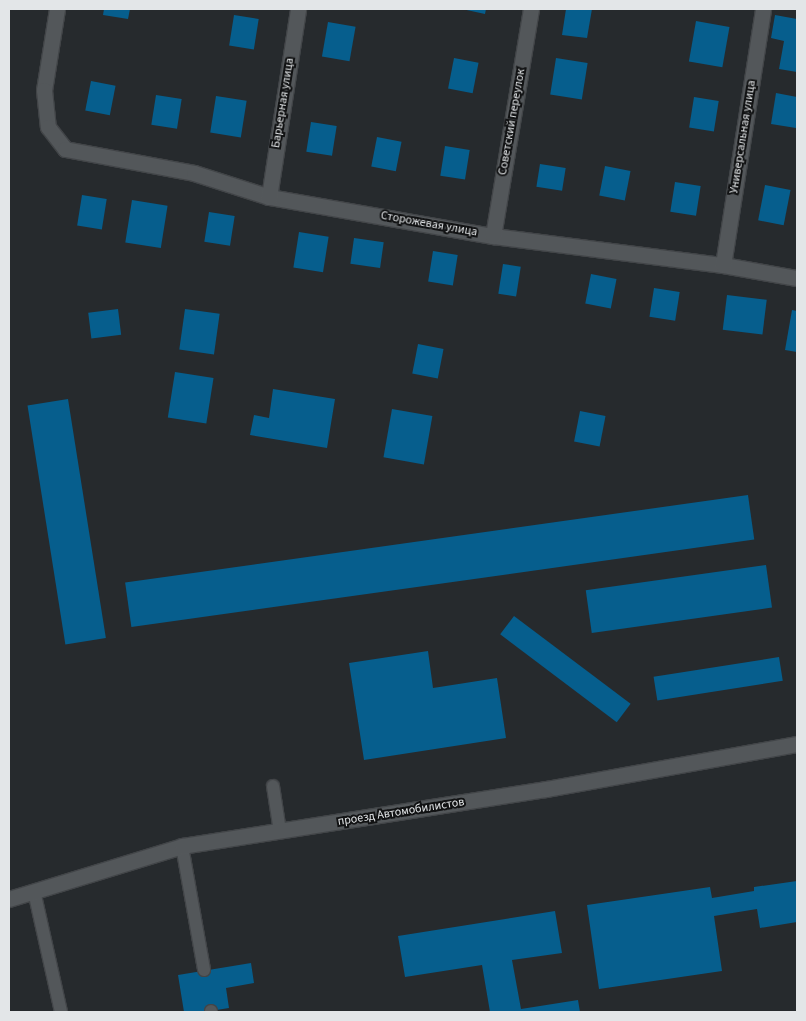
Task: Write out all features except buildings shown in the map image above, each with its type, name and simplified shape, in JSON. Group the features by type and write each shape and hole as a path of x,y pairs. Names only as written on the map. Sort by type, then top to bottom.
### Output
{"street":[{"name":"Сторожевая улица","path":"56,9 44,90 48,127 65,149 194,173 269,197 493,236 723,265 797,278"},
{"name":"Барьерная улица","path":"269,197 298,9"},
{"name":"Советский переулок","path":"493,236 531,9"},
{"name":"Универсальная улица","path":"723,265 763,9"},
{"name":"проезд Автомобилистов","path":"9,899 182,846 546,789 797,744"}],"lane":[{"path":"273,786 280,831"},
{"path":"182,846 204,970"},
{"path":"34,891 62,1012"}]}
